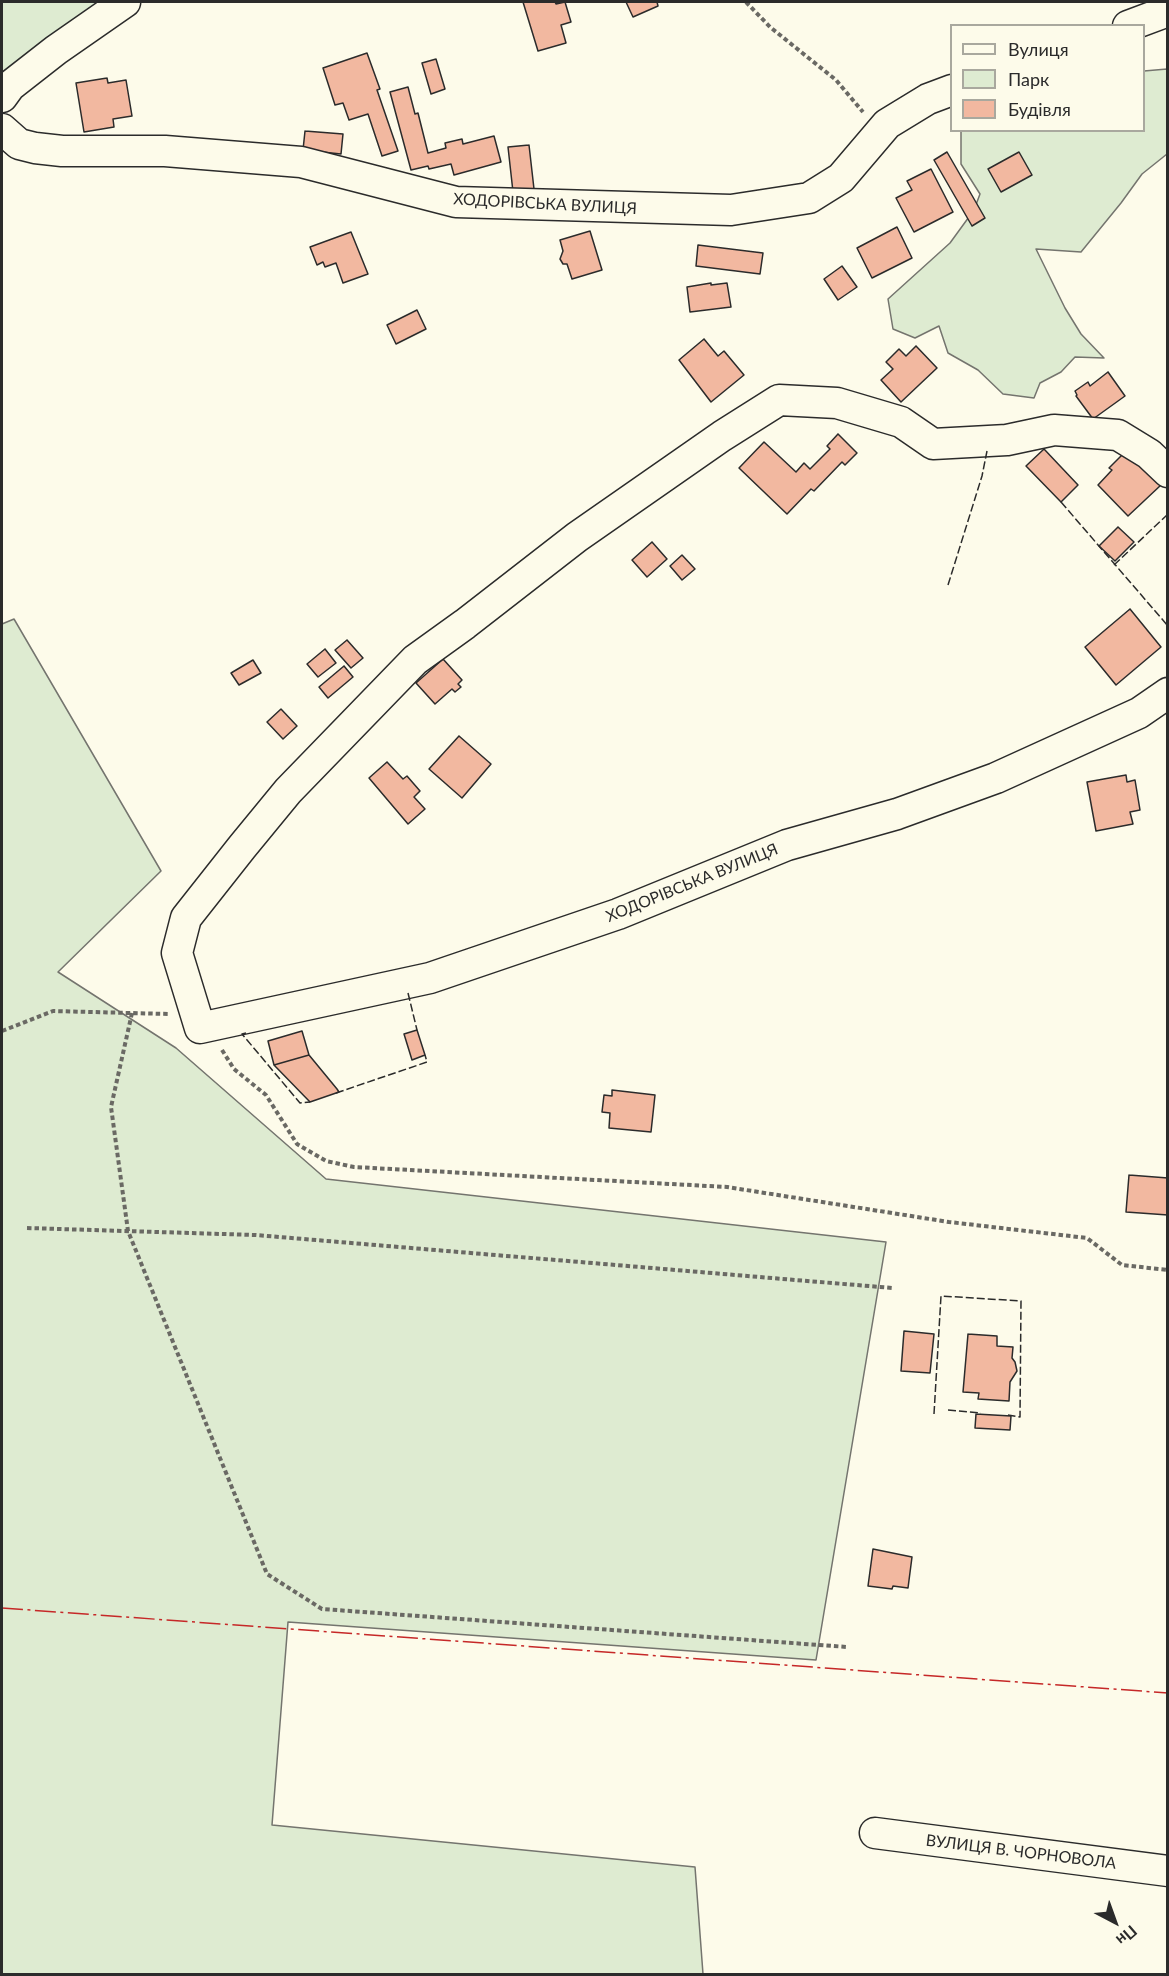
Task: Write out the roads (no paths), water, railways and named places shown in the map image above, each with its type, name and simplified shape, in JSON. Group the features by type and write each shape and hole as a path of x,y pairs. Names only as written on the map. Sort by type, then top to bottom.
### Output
{"street":[{"path":"2,97 10,86 56,50 125,2"},
{"path":"1133,24 1167,11"},
{"name":"ХОДОРІВСЬКА ВУЛИЦЯ","path":"2,129 19,144 34,148 62,151 165,151 301,162 456,202 731,210 809,198 841,178 886,124 928,99 950,90"},
{"name":"ХОДОРІВСЬКА ВУЛИЦЯ","path":"1167,472 1149,454 1118,435 1054,430 1007,440 933,444 901,422 837,403 779,399 577,537 415,660 288,791 186,918 177,953 200,1028 430,978 618,914 787,845 897,814 996,778 1139,712 1167,693"},
{"name":"ВУЛИЦЯ В. ЧОРНОВОЛА","path":"875,1833 1167,1871"}]}
